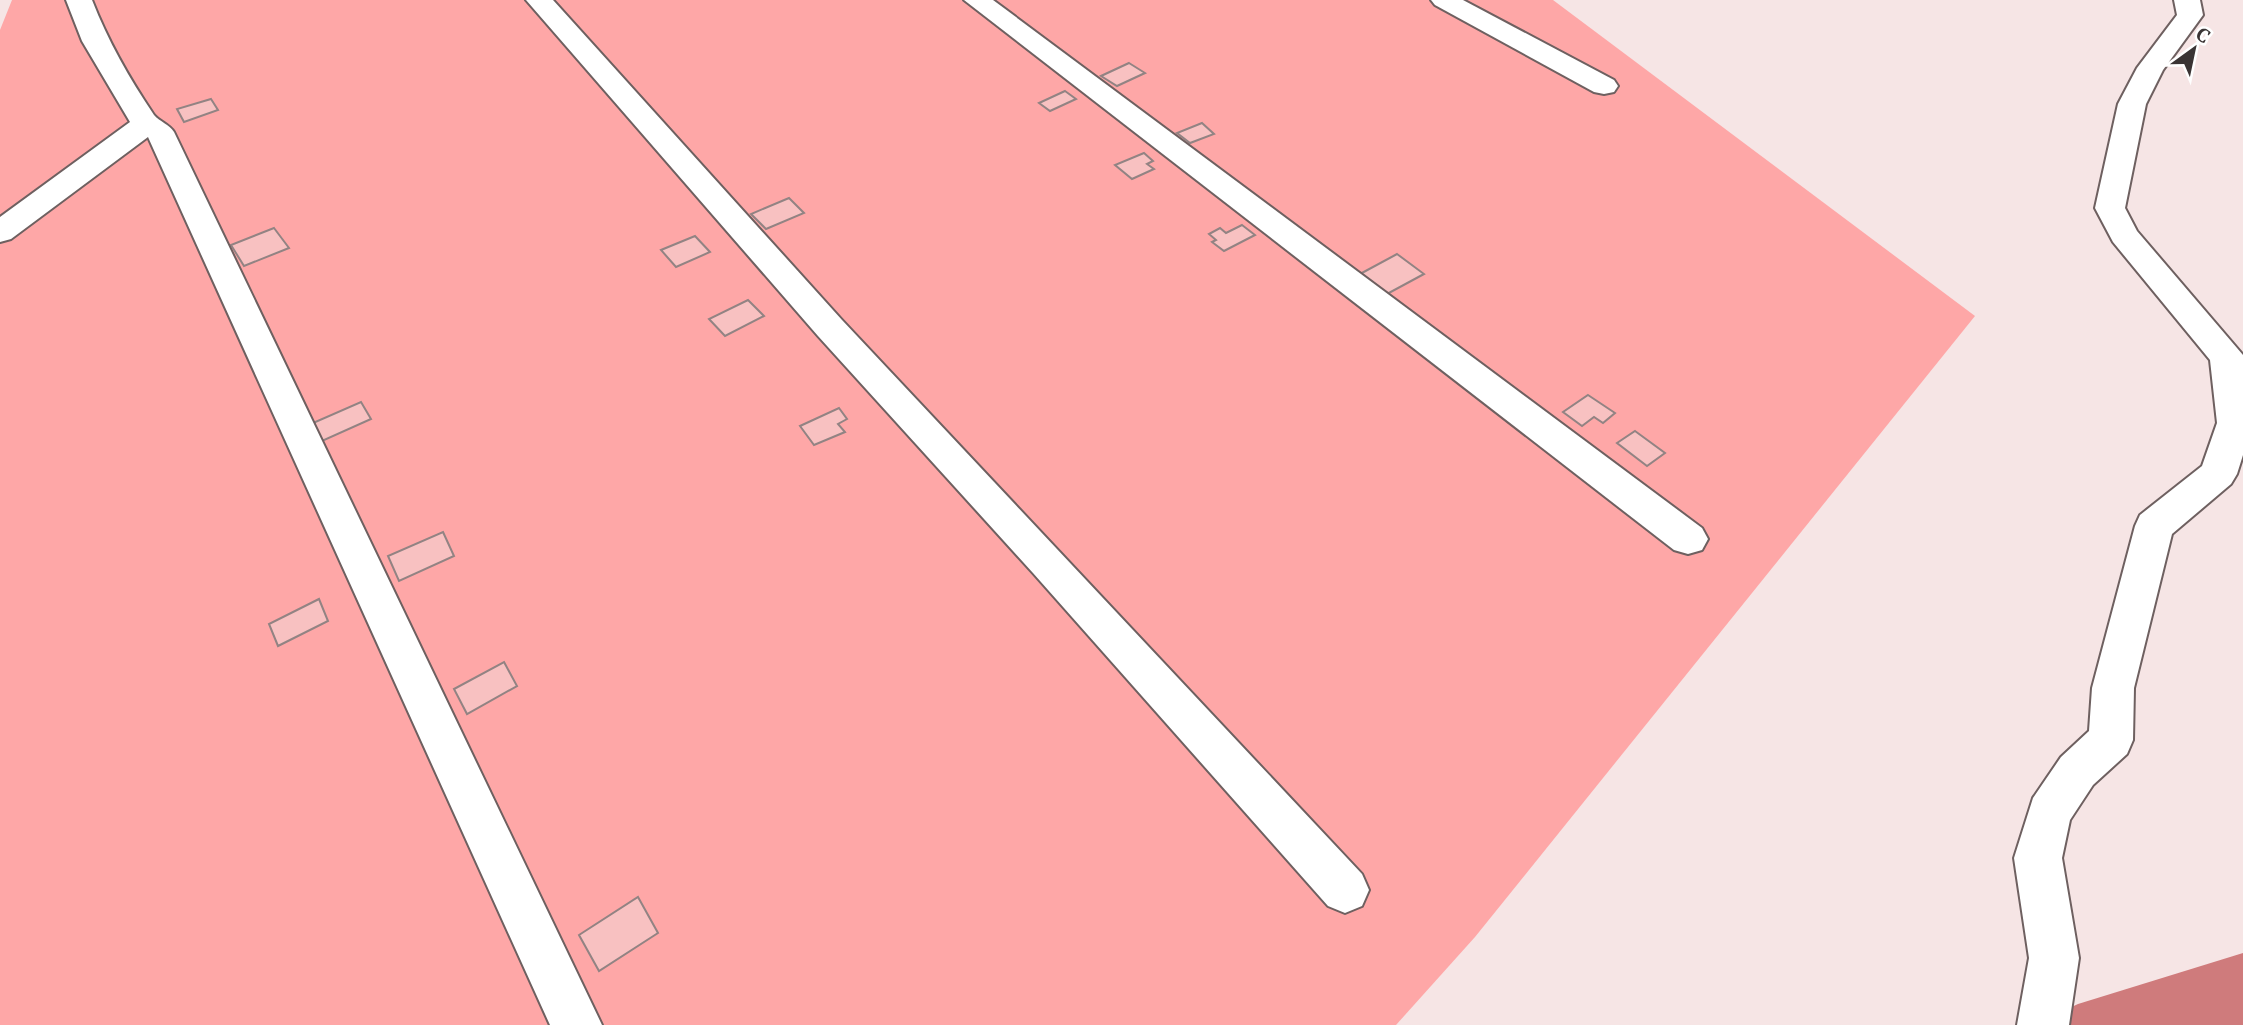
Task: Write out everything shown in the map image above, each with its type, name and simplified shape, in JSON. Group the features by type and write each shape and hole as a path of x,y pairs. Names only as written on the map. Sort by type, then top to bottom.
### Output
{"street":[{"path":"79,0 95,41 146,124 160,132 576,1025"},
{"path":"539,0 830,328 1345,890"},
{"path":"976,0 1688,539"},
{"path":"1444,0 1604,86"},
{"path":"2043,1025 2054,958 2038,858 2049,813 2077,771 2111,740 2113,688 2154,526 2218,474 2235,422 2227,357 2124,234 2110,208 2132,104 2151,68 2190,15 2187,0"},
{"path":"0,232 146,124"}],"shaded area":[{"path":"12,0 1553,0 1975,316 1475,937 1396,1025 0,1025 0,30"},
{"path":"2243,953 2243,1025 2033,1025 2078,1004"}],"building":[{"path":"1129,63 1145,73 1117,86 1101,76"},
{"path":"1065,91 1076,99 1050,111 1039,103"},
{"path":"211,99 218,110 184,122 177,109"},
{"path":"1202,123 1214,134 1190,143 1177,133"},
{"path":"1144,153 1153,161 1147,164 1154,169 1132,179 1115,165"},
{"path":"789,198 804,213 766,229 751,214"},
{"path":"1242,225 1255,235 1224,251 1212,242 1216,240 1209,234 1220,228 1226,233"},
{"path":"274,228 289,248 244,266 231,245"},
{"path":"695,236 710,252 676,267 661,250"},
{"path":"1397,254 1424,274 1387,294 1360,274"},
{"path":"748,300 764,316 725,336 709,319"},
{"path":"1588,395 1615,413 1603,423 1594,417 1582,426 1563,412"},
{"path":"361,402 371,419 322,441 313,423"},
{"path":"839,408 847,419 838,424 845,432 814,445 800,426"},
{"path":"1635,431 1665,453 1647,466 1617,443"},
{"path":"443,532 454,556 399,581 388,556"},
{"path":"319,599 328,621 278,646 269,624"},
{"path":"504,662 517,686 467,714 454,689"},
{"path":"638,897 658,933 599,971 579,935"}]}
